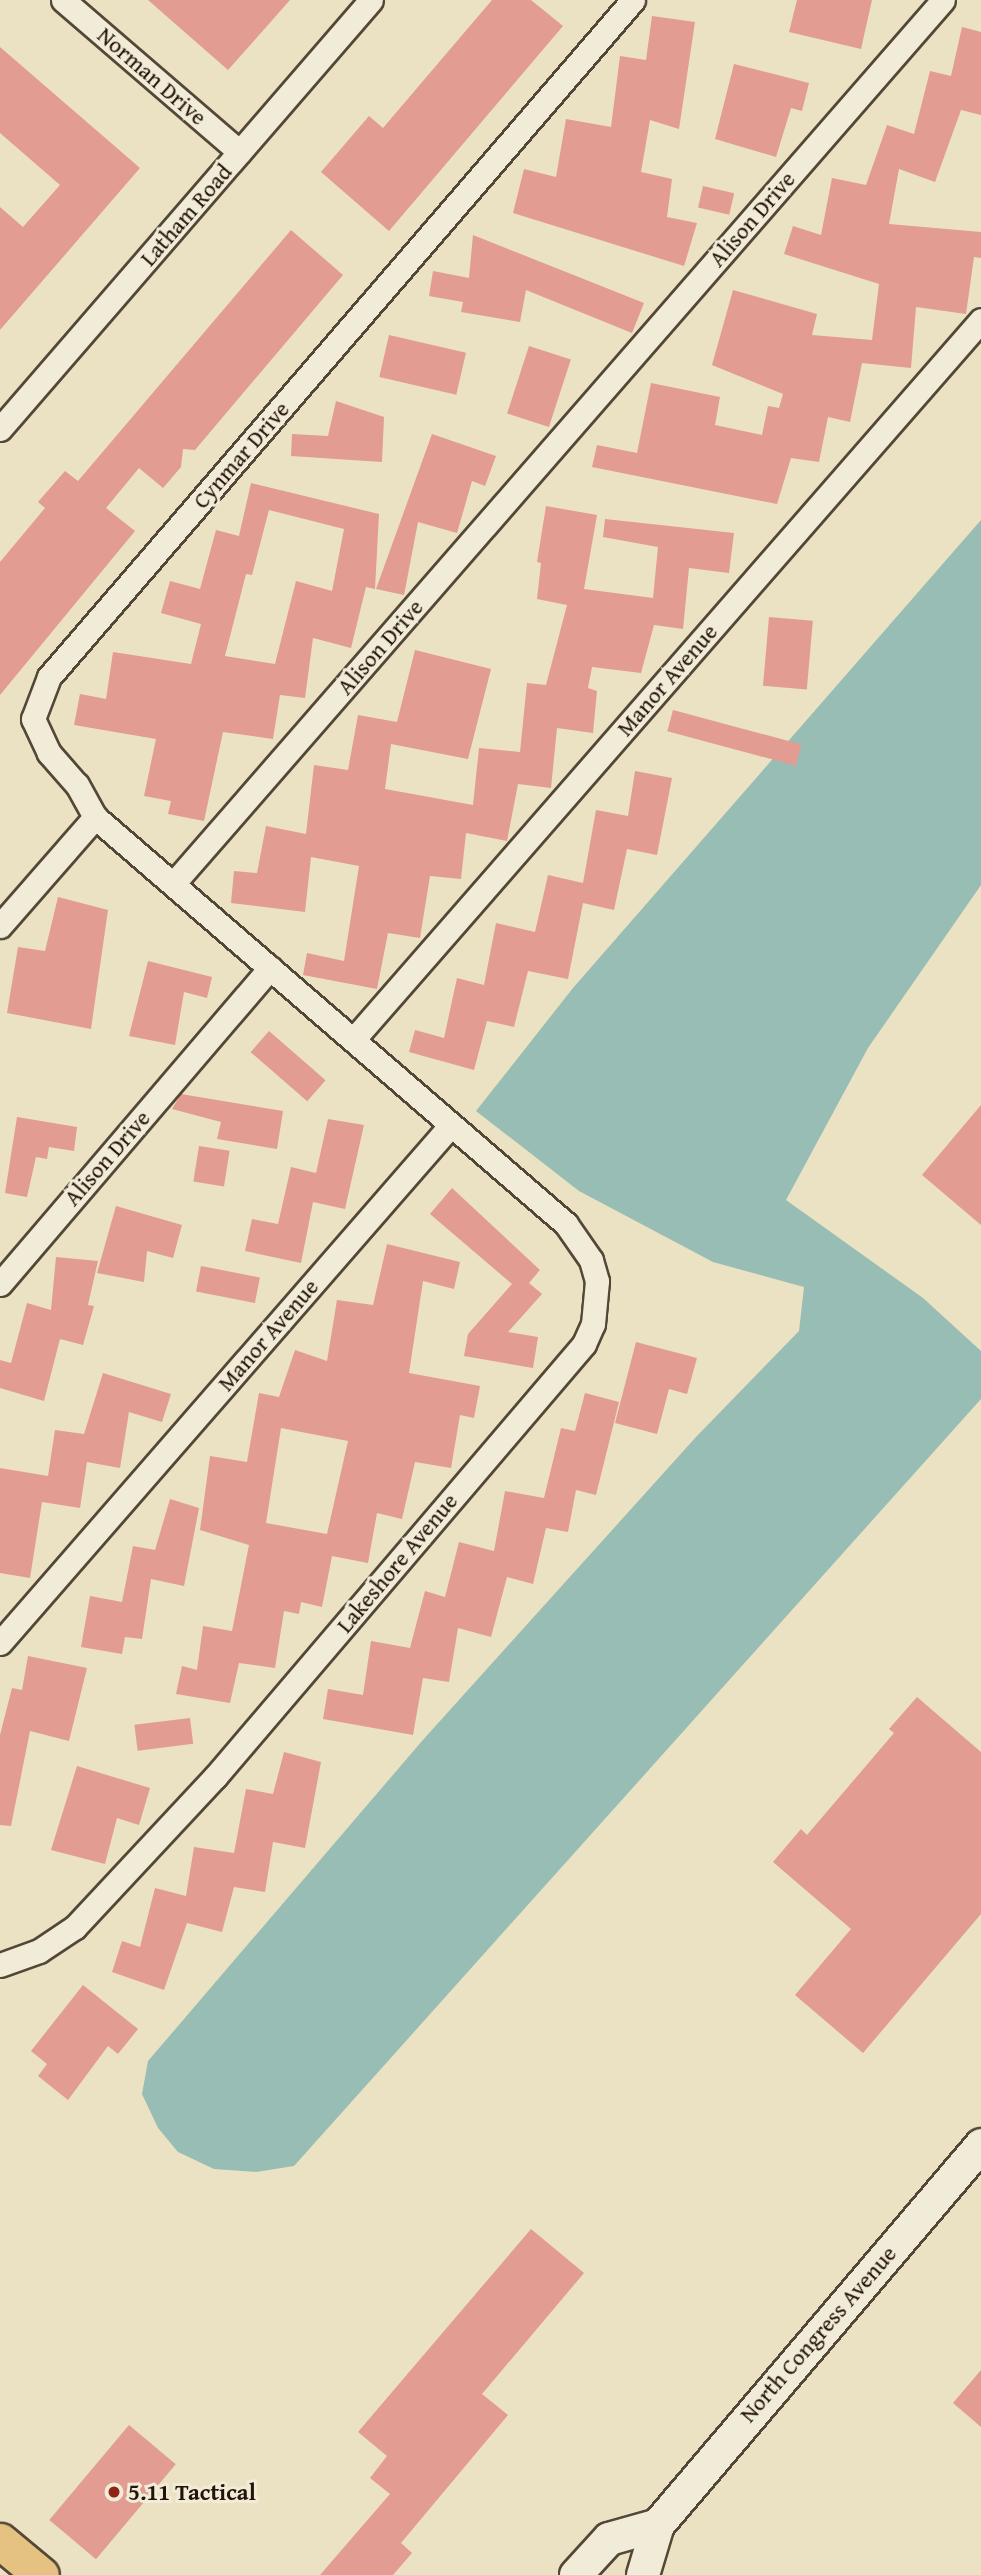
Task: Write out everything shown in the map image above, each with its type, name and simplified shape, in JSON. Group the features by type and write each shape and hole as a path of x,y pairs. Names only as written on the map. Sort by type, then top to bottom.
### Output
{"main road":[{"path":"0,2541 41,2575"}],"street":[{"name":"Norman Drive","path":"63,0 240,152"},
{"name":"Latham Road","path":"0,429 371,0"},
{"name":"Cynmar Drive","path":"95,817 77,785 49,753 33,719 49,677 633,0"},
{"name":"Alison Drive","path":"173,884 943,0"},
{"name":"Manor Avenue","path":"353,1040 981,320"},
{"path":"0,926 95,817 451,1125"},
{"name":"Alison Drive","path":"0,1284 270,968"},
{"name":"Manor Avenue","path":"0,1643 451,1125"},
{"name":"Lakeshore Avenue","path":"0,1965 39,1951 75,1927 215,1777 584,1344 595,1314 597,1281 581,1240 451,1125"},
{"name":"North Congress Avenue","path":"643,2575 658,2525 981,2145"},
{"path":"576,2575 610,2539 658,2525"}],"water":[{"path":"981,520 981,885 868,1048 786,1200 923,1298 981,1351 981,1399 294,2166 256,2172 214,2169 178,2152 158,2128 142,2094 148,2061 422,1741 696,1437 799,1331 804,1287 713,1262 579,1191 476,1111 573,988"}],"building":[{"path":"148,0 290,0 228,70"},
{"path":"492,0 531,0 563,26 389,231 321,172 369,116 383,128"},
{"path":"797,0 872,0 861,49 789,32"},
{"path":"652,16 695,22 679,129 650,120 641,172 672,179 667,217 697,223 684,266 513,213 524,169 556,177 566,119 611,127 620,56 646,60"},
{"path":"962,27 981,32 981,115 961,110 935,182 899,169 889,224 981,232 981,258 974,257 966,314 916,307 911,368 862,363 850,422 828,417 819,462 791,458 777,504 592,467 597,445 637,453 651,383 720,397 715,425 762,435 768,406 779,408 783,394 712,365 733,290 817,314 812,335 872,340 879,284 784,254 793,226 821,235 832,178 866,185 887,125 914,134 930,71 951,76"},
{"path":"0,47 140,168 0,330 0,207 23,227 60,185 0,133"},
{"path":"734,64 809,83 802,111 791,108 776,157 715,139"},
{"path":"703,186 734,193 729,215 698,207"},
{"path":"291,230 343,275 195,450 183,449 181,467 163,488 139,468 106,508 135,531 0,695 0,562 45,508 38,502 65,471 78,481"},
{"path":"473,235 644,303 632,333 526,290 520,322 461,312 463,302 429,296 433,271 469,278"},
{"path":"389,335 466,353 456,395 379,377"},
{"path":"529,346 571,360 549,427 507,414"},
{"path":"336,401 384,417 382,462 291,456 292,434 328,436"},
{"path":"432,434 496,456 485,486 472,481 457,533 418,522 404,595 376,589"},
{"path":"251,483 379,514 375,589 366,587 351,648 313,638 305,698 280,695 273,739 223,732 204,821 168,814 171,801 144,796 156,739 74,725 80,694 106,699 113,652 191,664 201,624 161,613 170,581 200,589 216,530 239,536","holes":["269,510 344,529 332,591 296,581 275,664 225,656 246,574 252,575"]},
{"path":"546,506 597,515 584,589 653,598 658,547 603,537 605,519 734,533 729,573 689,568 683,629 654,625 641,673 592,667 588,688 597,691 593,733 557,728 551,788 518,784 507,841 466,833 461,879 430,876 420,938 388,933 377,989 303,975 307,953 344,961 359,866 311,857 305,912 231,903 234,871 257,873 266,826 306,834 314,765 348,770 358,715 397,722 415,650 491,669 468,759 391,744 385,789 473,805 479,748 520,752 527,683 546,685 567,605 537,599 541,563 537,562"},
{"path":"769,617 813,621 807,690 763,686"},
{"path":"673,710 801,744 796,766 667,731"},
{"path":"635,771 672,778 657,855 627,849 614,910 583,903 568,979 528,971 514,1027 487,1021 474,1070 409,1052 415,1030 444,1038 457,978 484,985 496,923 535,932 548,875 583,883 596,810 628,816"},
{"path":"58,897 108,910 91,1029 7,1013 18,947 45,951"},
{"path":"148,961 212,977 207,998 184,992 175,1045 129,1036"},
{"path":"269,1031 326,1080 307,1101 251,1052"},
{"path":"181,1094 283,1111 277,1149 217,1139 221,1122 172,1109"},
{"path":"981,1105 981,1225 922,1175"},
{"path":"17,1117 77,1127 74,1151 49,1147 47,1159 36,1157 27,1197 5,1193"},
{"path":"328,1119 364,1125 345,1209 313,1202 301,1263 245,1251 252,1219 278,1224 291,1167 316,1173"},
{"path":"199,1146 230,1151 224,1186 193,1182"},
{"path":"452,1188 540,1270 529,1283 542,1294 508,1332 538,1337 533,1368 464,1356 468,1334 512,1284 430,1214"},
{"path":"116,1206 182,1225 173,1258 147,1251 144,1282 97,1273"},
{"path":"387,1244 460,1262 454,1289 423,1281 409,1373 480,1386 474,1418 460,1415 451,1468 415,1462 402,1519 377,1513 368,1563 332,1556 322,1607 301,1602 299,1614 284,1611 275,1668 239,1663 230,1703 176,1694 182,1666 197,1670 203,1626 232,1631 249,1545 200,1530 210,1456 247,1462 259,1393 279,1397 295,1350 327,1361 337,1300 373,1305","holes":["281,1428 348,1441 327,1534 266,1523"]},
{"path":"56,1257 98,1261 88,1305 94,1306 83,1345 60,1339 44,1401 0,1388 0,1360 11,1363 27,1303 51,1310"},
{"path":"201,1266 260,1277 255,1303 196,1292"},
{"path":"636,1342 697,1358 687,1394 669,1389 657,1434 615,1423"},
{"path":"103,1373 171,1394 162,1422 129,1412 120,1468 87,1462 80,1508 42,1502 30,1578 0,1573 0,1468 48,1476 55,1430 84,1434"},
{"path":"585,1393 619,1402 596,1495 576,1490 568,1532 546,1528 533,1584 507,1577 491,1637 458,1628 449,1682 423,1678 413,1735 323,1719 328,1689 363,1695 371,1641 410,1648 425,1591 445,1597 459,1542 494,1551 505,1491 544,1498 561,1428 575,1431"},
{"path":"170,1499 199,1508 184,1586 151,1579 142,1639 125,1637 122,1654 81,1647 90,1596 122,1602 133,1546 155,1550"},
{"path":"28,1656 87,1668 69,1741 30,1731 11,1826 0,1825 0,1735 12,1688 22,1690"},
{"path":"917,1697 981,1752 981,1914 863,2053 795,1995 851,1929 773,1862 801,1829 807,1835 894,1733 889,1729"},
{"path":"190,1718 193,1744 138,1751 134,1725"},
{"path":"284,1752 321,1762 305,1848 273,1842 265,1892 234,1887 222,1932 187,1923 164,1990 112,1972 122,1941 140,1947 155,1888 186,1896 194,1847 234,1853 246,1789 273,1794"},
{"path":"77,1766 150,1788 139,1825 117,1818 105,1864 51,1850"},
{"path":"83,1985 138,2029 118,2054 108,2046 68,2100 38,2076 47,2064 31,2051"},
{"path":"531,2229 584,2273 482,2394 508,2415 401,2543 412,2553 393,2575 320,2575 390,2494 370,2478 387,2456 358,2432"},
{"path":"981,2370 981,2427 953,2403"},
{"name":"5.11 Tactical","path":"129,2425 176,2464 96,2559 49,2520"}],"place":[{"name":"5.11 Tactical","path":"114,2492"}]}
